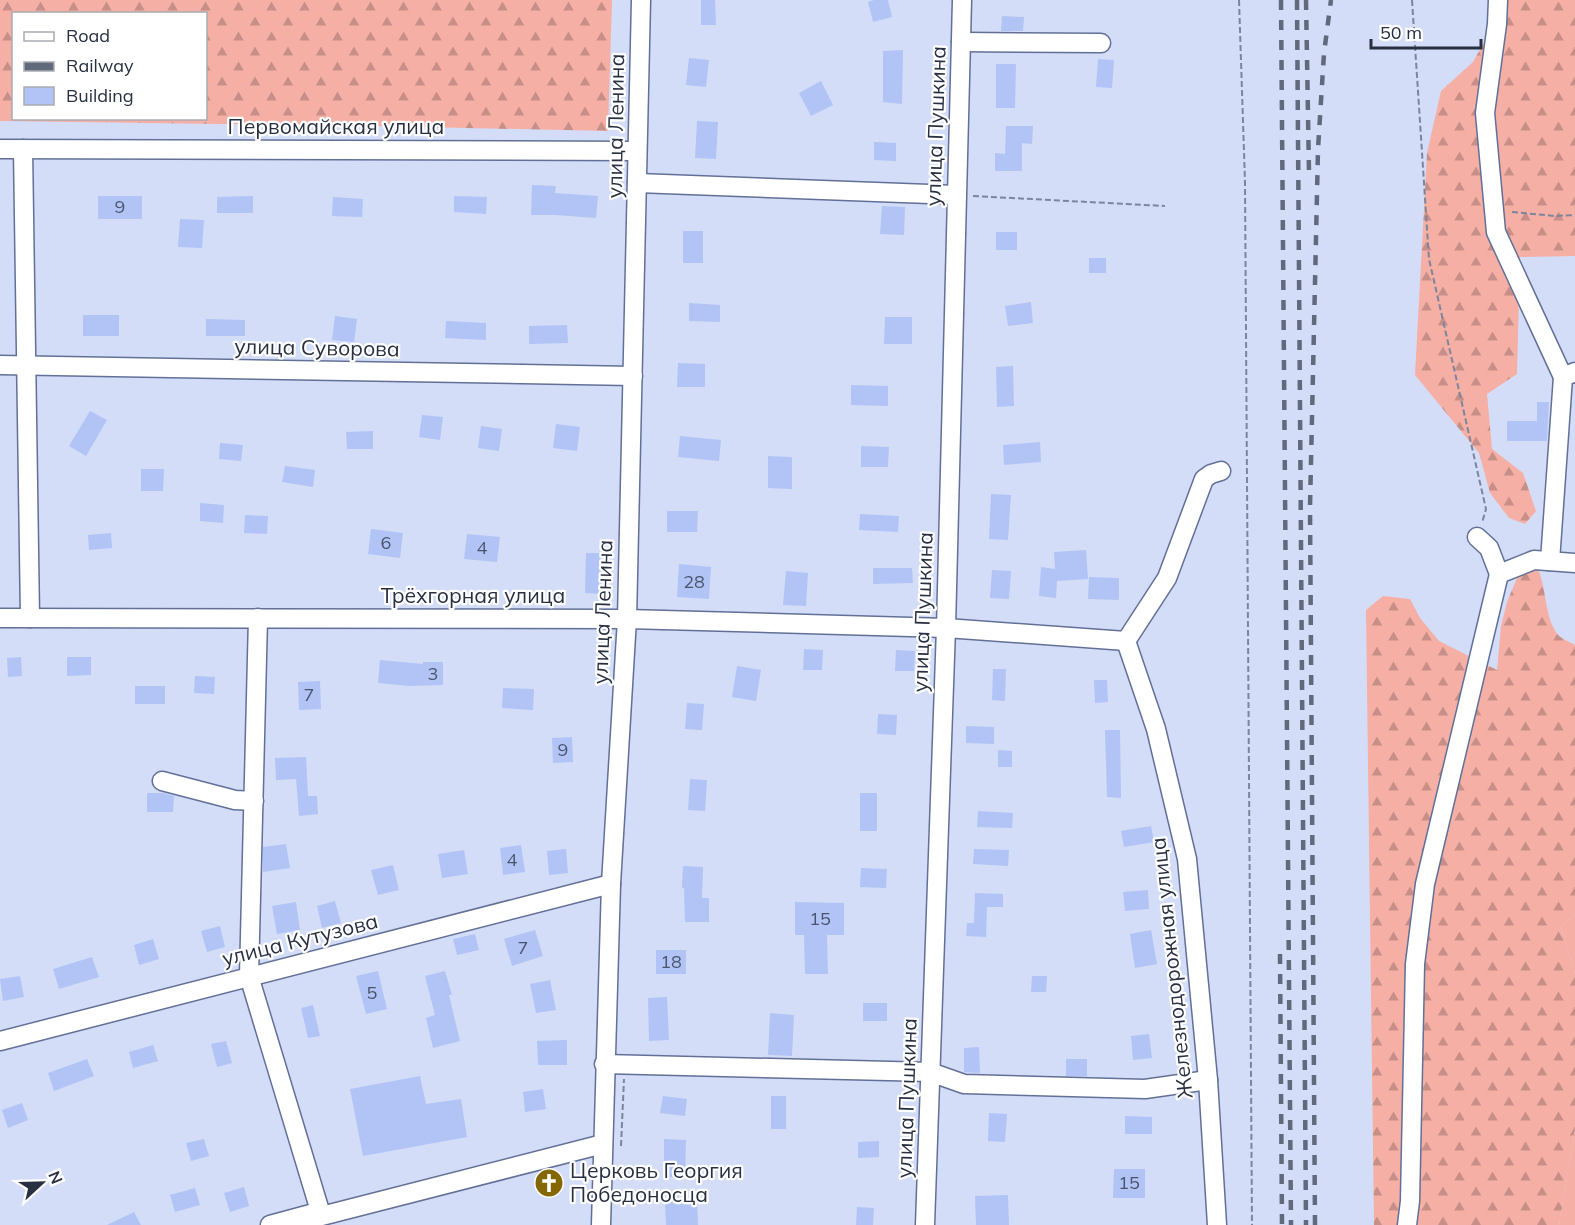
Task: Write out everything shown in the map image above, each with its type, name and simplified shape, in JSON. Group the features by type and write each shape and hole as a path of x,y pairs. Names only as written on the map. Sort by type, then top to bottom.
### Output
{"street":[{"name":"улица Ленина","path":"600,1225 611,884 627,619 641,0"},
{"name":"улица Пушкина","path":"925,1225 946,628 962,0"},
{"path":"1498,0 1485,113 1496,232 1569,375 1550,561"},
{"path":"961,42 1101,43"},
{"name":"Первомайская улица","path":"0,149 636,151"},
{"path":"23,149 30,618"},
{"path":"637,183 956,195"},
{"name":"улица Суворова","path":"0,365 633,376"},
{"path":"1126,641 1167,578 1204,479 1221,471"},
{"path":"1407,1225 1410,1201 1415,964 1425,884 1499,574 1489,548 1477,537"},
{"path":"1499,574 1534,560 1575,563"},
{"name":"Трёхгорная улица","path":"0,618 627,619 946,628 1126,641"},
{"path":"258,618 249,976 313,1219"},
{"name":"Железнодорожная улица","path":"1126,641 1156,729 1187,859 1209,1080 1217,1225"},
{"path":"162,780 235,800 254,801"},
{"name":"улица Кутузова","path":"0,1041 611,884"},
{"path":"604,1064 930,1072 964,1084 1145,1089 1209,1080"},
{"path":"270,1225 313,1219 603,1144"}],"path":[{"path":"1239,0 1245,206 1252,1225"},
{"path":"1412,0 1429,259 1486,509 1477,537"},
{"path":"956,195 1165,206"},
{"path":"1494,210 1555,216 1575,215"},
{"path":"621,1156 625,1065"}],"green space":[{"path":"0,0 612,0 608,131 0,121"},
{"path":"1508,0 1575,0 1575,256 1520,257 1517,374 1487,394 1492,449 1523,473 1536,511 1525,524 1509,518 1490,493 1479,453 1415,375 1427,153 1441,91 1473,62"},
{"path":"1538,569 1553,628 1558,635 1575,645 1575,914 1561,927 1575,974 1575,1129 1559,1225 1374,1225 1366,610 1383,596 1410,599 1420,618 1439,641 1497,670 1501,626 1507,602 1517,578 1528,571"},
{"path":"1575,914 1575,974 1561,927"},
{"path":"1575,1129 1575,1225 1559,1225"}],"building":[{"path":"701,0 715,0 716,25 701,25"},
{"path":"888,0 892,17 873,22 868,2"},
{"path":"1002,16 1024,17 1023,31 1001,31"},
{"path":"903,50 902,104 883,102 883,51"},
{"path":"689,58 709,60 706,87 686,85"},
{"path":"1098,59 1114,60 1112,88 1096,87"},
{"path":"996,64 1016,64 1015,108 996,108"},
{"path":"821,81 833,105 811,116 799,93"},
{"path":"697,121 718,122 716,159 695,158"},
{"path":"1006,126 1033,126 1032,144 1022,143 1022,171 995,171 995,153 1005,154"},
{"path":"874,142 896,143 896,161 874,160"},
{"path":"532,185 556,186 555,193 598,196 596,218 531,215"},
{"path":"98,196 142,196 142,219 98,219"},
{"path":"253,196 253,213 217,213 217,197"},
{"path":"454,196 487,197 486,214 454,212"},
{"path":"333,197 363,199 362,217 332,216"},
{"path":"882,206 905,207 904,235 880,234"},
{"path":"180,219 204,220 202,248 178,247"},
{"path":"683,231 703,231 703,263 683,263"},
{"path":"996,232 1017,232 1017,250 996,250"},
{"path":"1089,258 1106,258 1106,273 1089,273"},
{"path":"1031,302 1033,323 1008,326 1005,306"},
{"path":"689,303 720,305 720,322 689,321"},
{"path":"83,315 119,315 119,336 83,336"},
{"path":"335,316 357,319 354,342 332,340"},
{"path":"885,317 912,317 912,344 884,344"},
{"path":"206,319 245,320 245,336 206,336"},
{"path":"446,321 486,323 486,340 445,338"},
{"path":"567,325 568,343 529,344 529,326"},
{"path":"678,363 705,364 705,387 677,387"},
{"path":"1013,366 1014,406 997,407 996,367"},
{"path":"851,385 888,386 888,406 851,405"},
{"path":"1537,402 1549,402 1547,441 1507,441 1507,421 1537,421"},
{"path":"90,411 107,420 86,456 69,446"},
{"path":"422,415 443,417 440,440 419,437"},
{"path":"556,424 580,427 577,451 553,448"},
{"path":"481,426 502,429 499,451 478,448"},
{"path":"373,431 373,449 347,449 346,432"},
{"path":"680,436 721,440 719,461 678,457"},
{"path":"1040,442 1041,462 1004,465 1003,445"},
{"path":"220,443 243,445 241,461 219,459"},
{"path":"861,446 889,447 888,467 861,467"},
{"path":"768,456 792,457 792,489 768,488"},
{"path":"285,466 315,470 313,487 282,482"},
{"path":"141,469 164,469 163,491 141,491"},
{"path":"991,494 1011,495 1008,540 989,539"},
{"path":"200,503 224,505 223,523 200,521"},
{"path":"667,511 698,511 697,532 667,532"},
{"path":"860,514 899,516 898,532 859,530"},
{"path":"245,515 268,516 267,534 244,533"},
{"path":"371,529 403,533 400,558 368,554"},
{"path":"111,533 112,548 89,550 88,535"},
{"path":"467,534 500,537 497,562 464,559"},
{"path":"1086,550 1088,579 1057,581 1056,598 1039,596 1041,567 1055,569 1054,552"},
{"path":"586,553 600,553 599,594 585,593"},
{"path":"679,564 711,567 709,599 677,597"},
{"path":"873,568 912,568 913,583 873,584"},
{"path":"992,570 1011,571 1009,599 990,598"},
{"path":"786,571 808,573 806,606 783,605"},
{"path":"1089,577 1119,578 1119,600 1088,599"},
{"path":"804,649 823,650 822,670 803,670"},
{"path":"896,650 915,651 914,671 895,671"},
{"path":"21,657 22,676 8,677 7,658"},
{"path":"67,657 91,657 91,675 67,676"},
{"path":"380,660 423,664 423,662 443,662 443,685 410,686 378,683"},
{"path":"737,666 761,670 756,701 732,697"},
{"path":"993,669 1006,669 1005,701 992,700"},
{"path":"195,676 215,677 214,694 194,693"},
{"path":"1094,680 1107,680 1108,702 1095,703"},
{"path":"320,681 321,709 299,710 298,682"},
{"path":"135,686 165,686 165,704 135,704"},
{"path":"503,688 534,689 533,710 502,708"},
{"path":"687,703 704,704 702,730 685,729"},
{"path":"878,714 897,715 896,735 877,734"},
{"path":"966,726 994,727 994,744 966,743"},
{"path":"1105,730 1120,730 1121,798 1107,797"},
{"path":"572,737 573,762 553,763 552,738"},
{"path":"998,750 1012,751 1012,767 998,767"},
{"path":"306,757 308,796 317,796 318,814 299,816 296,779 276,780 275,758"},
{"path":"690,779 707,780 705,811 688,810"},
{"path":"147,793 174,796 173,812 147,812"},
{"path":"860,793 877,793 877,831 860,831"},
{"path":"978,811 1013,813 1012,828 977,827"},
{"path":"1151,826 1154,842 1124,847 1121,831"},
{"path":"286,844 290,868 263,872 263,847"},
{"path":"521,845 525,872 503,875 500,848"},
{"path":"566,849 568,873 549,875 547,851"},
{"path":"974,849 1009,850 1008,866 973,864"},
{"path":"464,850 468,874 442,878 438,854"},
{"path":"393,865 399,890 378,895 371,870"},
{"path":"683,866 703,867 702,898 709,898 709,922 685,922"},
{"path":"861,868 887,869 886,888 860,887"},
{"path":"1148,890 1149,909 1125,911 1123,892"},
{"path":"975,893 1003,894 1003,907 987,907 986,937 966,936 967,923 974,923"},
{"path":"335,901 341,923 322,928 317,906"},
{"path":"296,902 300,930 277,934 272,906"},
{"path":"795,902 844,903 844,935 827,935 828,974 805,974 804,935 795,935"},
{"path":"220,926 225,947 207,952 201,931"},
{"path":"535,930 543,956 512,966 504,939"},
{"path":"1151,930 1157,964 1135,968 1130,934"},
{"path":"475,934 479,950 457,955 453,939"},
{"path":"153,939 159,959 139,965 134,945"},
{"path":"656,950 686,950 686,974 656,974"},
{"path":"92,957 99,977 59,989 53,969"},
{"path":"378,971 387,1009 366,1014 356,976"},
{"path":"445,971 452,995 449,995 460,1041 433,1048 426,1018 435,1015 425,976"},
{"path":"20,976 24,997 3,1001 0,979"},
{"path":"1032,976 1047,976 1046,992 1031,992"},
{"path":"550,980 556,1010 536,1013 530,984"},
{"path":"667,997 669,1040 649,1041 648,998"},
{"path":"863,1003 887,1003 887,1021 863,1021"},
{"path":"313,1005 320,1036 308,1038 301,1008"},
{"path":"770,1013 794,1015 792,1056 768,1055"},
{"path":"1149,1034 1152,1058 1133,1060 1131,1036"},
{"path":"567,1040 567,1065 538,1065 537,1041"},
{"path":"226,1041 232,1063 217,1067 211,1044"},
{"path":"153,1045 158,1061 133,1068 129,1052"},
{"path":"979,1047 980,1073 964,1072 964,1048"},
{"path":"87,1059 94,1076 54,1091 48,1073"},
{"path":"1066,1059 1087,1059 1087,1076 1066,1076"},
{"path":"420,1076 426,1104 461,1099 467,1137 363,1156 350,1089"},
{"path":"543,1089 546,1109 525,1112 523,1092"},
{"path":"663,1096 687,1099 685,1116 660,1113"},
{"path":"771,1096 786,1096 786,1129 771,1129"},
{"path":"22,1103 28,1120 8,1128 2,1110"},
{"path":"989,1113 1007,1114 1005,1142 988,1141"},
{"path":"1125,1116 1152,1117 1152,1134 1125,1134"},
{"path":"204,1139 209,1156 191,1161 186,1143"},
{"path":"664,1139 686,1140 685,1177 664,1177"},
{"path":"879,1141 879,1157 858,1158 858,1142"},
{"name":"Церковь Георгия Победоносца","path":"556,1169 561,1193 542,1196 537,1173"},
{"path":"1114,1169 1145,1169 1145,1198 1113,1198"},
{"path":"244,1187 249,1206 230,1212 224,1193"},
{"path":"195,1188 200,1205 175,1212 170,1195"},
{"path":"1008,1195 1009,1225 976,1225 975,1196"},
{"path":"697,1200 698,1225 666,1225 665,1202"},
{"path":"857,1207 874,1208 873,1225 856,1225"},
{"path":"134,1212 141,1225 107,1225"}],"railway":[{"path":"1281,0 1291,1225"},
{"path":"1297,0 1306,1225"},
{"path":"1306,0 1309,173"},
{"path":"1315,1225 1310,507 1318,149 1324,53 1331,0"},
{"path":"1280,954 1282,1225"}],"place":[{"name":"Церковь Георгия Победоносца","path":"549,1183"}]}
